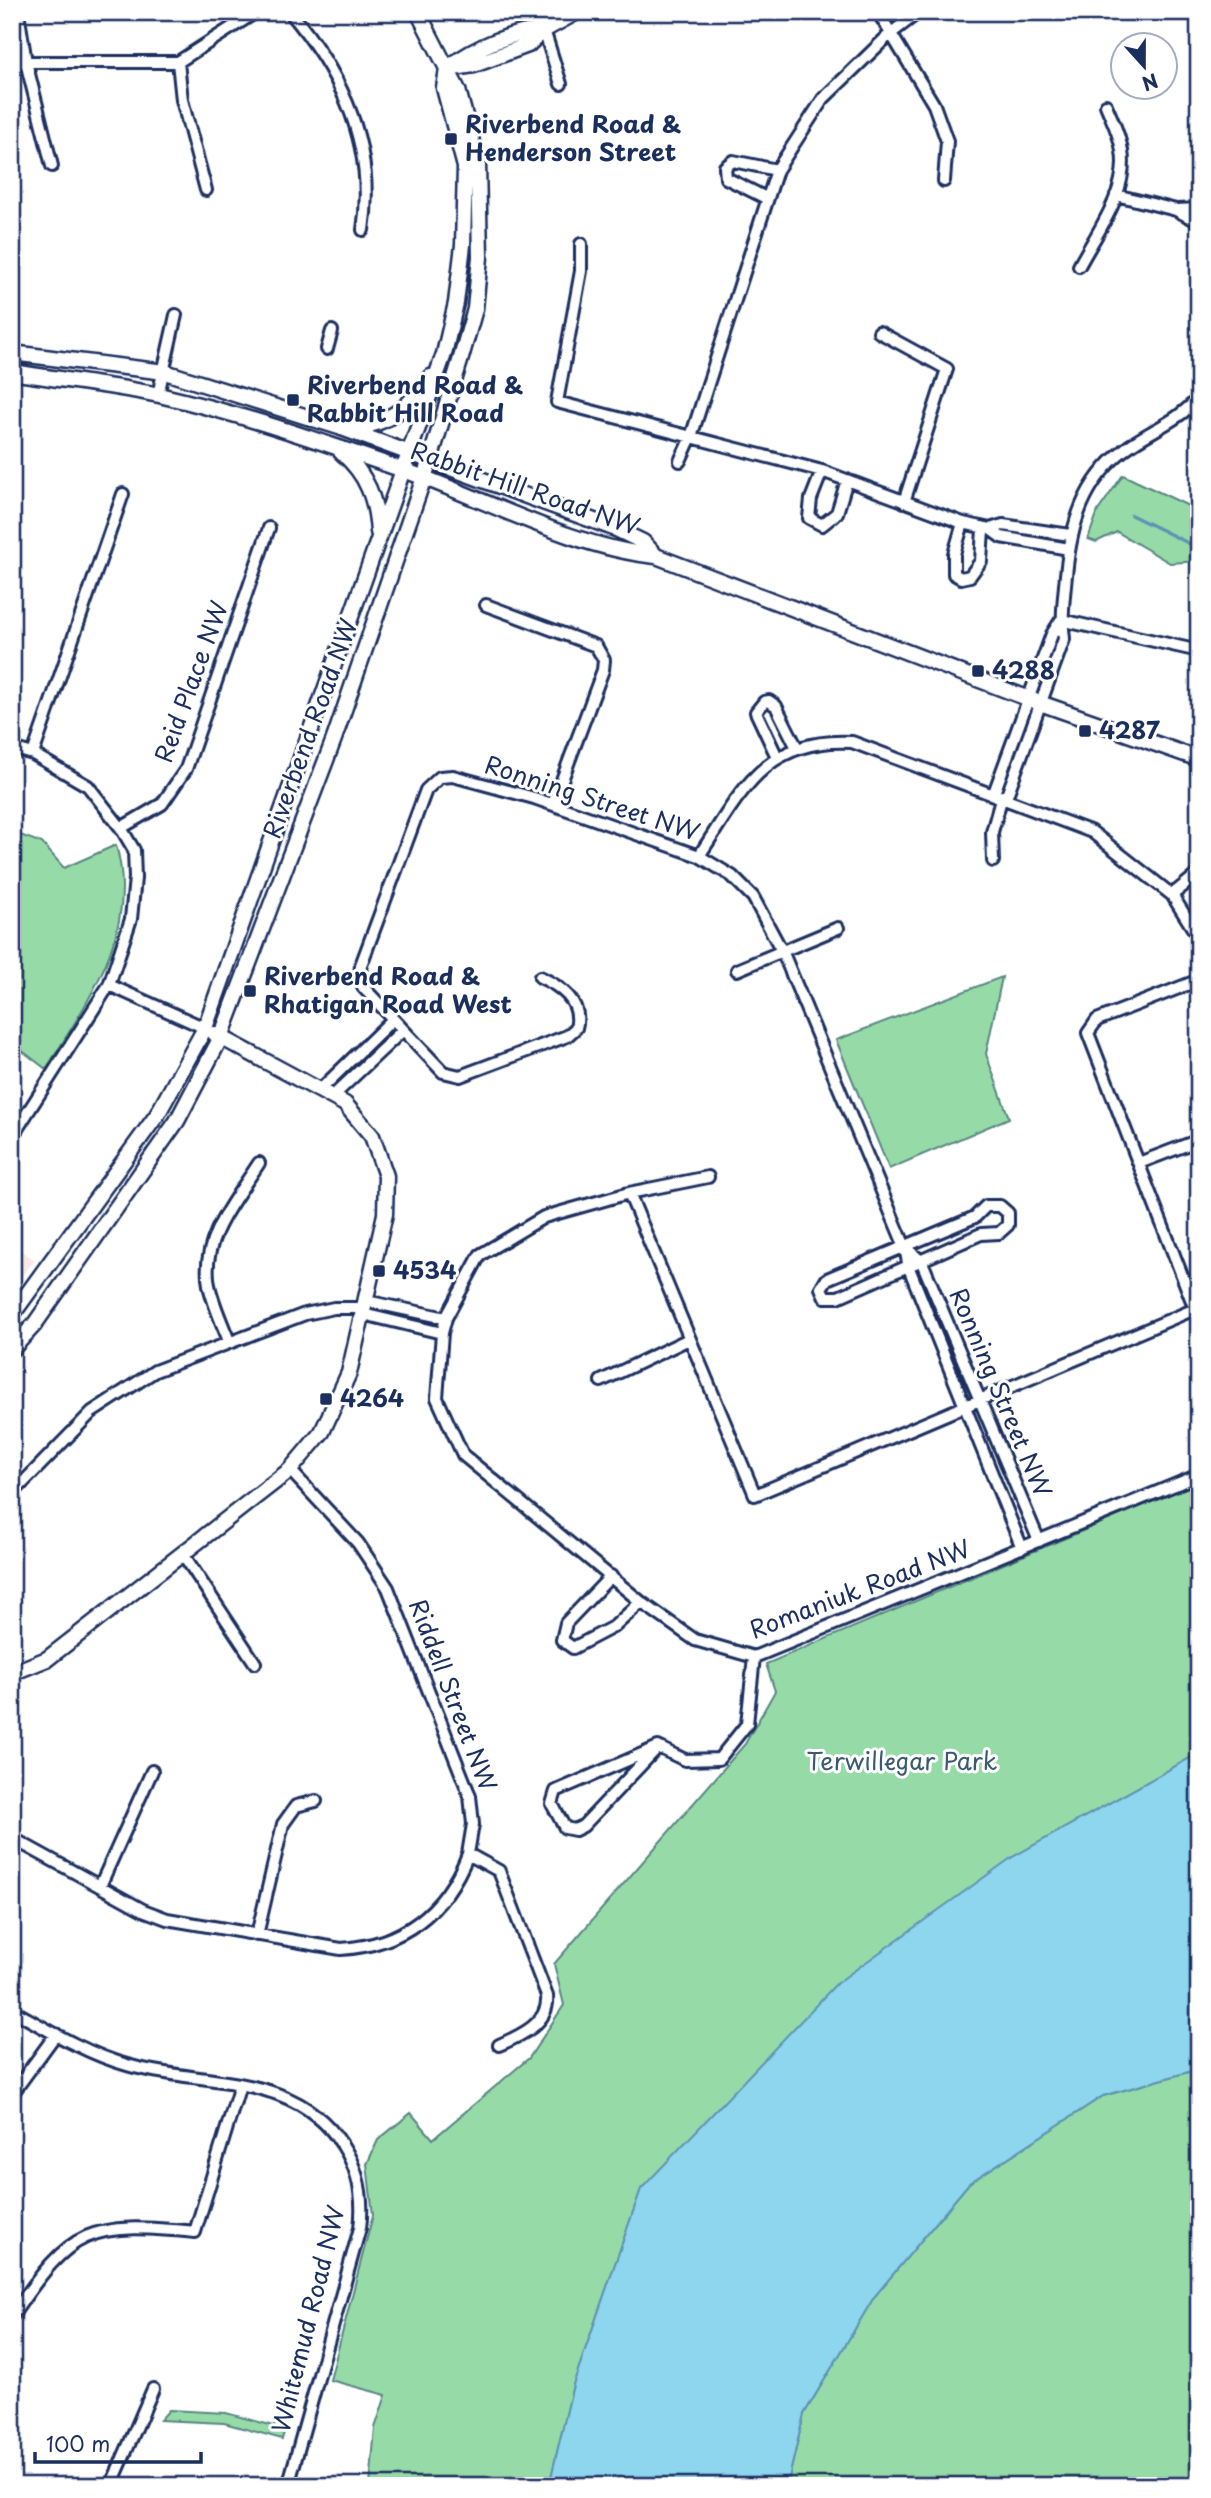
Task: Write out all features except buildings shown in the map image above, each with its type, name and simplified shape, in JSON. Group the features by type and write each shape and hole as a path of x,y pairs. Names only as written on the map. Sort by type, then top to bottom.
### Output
{"main road":[{"name":"Riverbend Road NW","path":"12,1349 34,1325 177,1121 221,1037 334,739 430,460 474,309 480,257 478,164 458,90 418,12"},
{"path":"447,69 474,65 528,44 544,30 577,12"},
{"name":"Riverbend Road NW","path":"12,1315 157,1115 205,1028 444,354 456,303 463,245 465,167 444,88 447,69"},
{"name":"Rabbit Hill Road NW","path":"12,353 165,372 339,426 616,529 643,542 656,556"},
{"path":"339,426 358,428 390,419 420,393 444,354"},
{"name":"Rabbit Hill Road NW","path":"12,372 158,395 249,419 335,447 576,536 627,551 656,556 1034,701 1199,759"},
{"path":"335,447 363,474 376,508 379,538"},
{"path":"12,1673 47,1659 290,1470 322,1432 334,1411 349,1373 384,1214 386,1176 379,1151 364,1124 327,1092 205,1028"}],"street":[{"path":"18,12 26,62 52,166"},
{"path":"12,62 178,62 256,12"},
{"path":"290,12 331,68 358,130 366,164 368,196 363,230"},
{"path":"534,12 544,30 561,84"},
{"path":"878,12 938,117 947,141 944,181"},
{"path":"680,461 691,437 777,170 823,99 890,34 919,12"},
{"path":"178,62 182,100 206,190"},
{"path":"1079,266 1123,176 1123,153 1106,105"},
{"path":"766,198 726,178 725,167 733,161 777,170"},
{"path":"1116,195 1175,210 1199,222"},
{"path":"1175,210 1199,209"},
{"path":"581,244 581,271 556,402 822,471 986,529 1001,537 1069,549"},
{"path":"158,395 176,315"},
{"path":"327,349 332,331"},
{"path":"879,332 947,369 904,502"},
{"path":"993,861 992,832 1001,796 1034,701 1063,639 1061,620 1070,535 1084,497 1109,464 1135,442 1184,414 1199,397"},
{"path":"822,471 811,499 809,518 822,525 837,513 847,480"},
{"path":"33,754 123,494"},
{"path":"963,523 953,565 954,574 961,578 970,576 981,561 986,529"},
{"path":"986,529 1003,526 1070,535"},
{"name":"Reid Place NW","path":"121,828 162,804 186,769 269,528"},
{"path":"486,605 596,646 604,660 603,670 553,804"},
{"path":"1061,620 1199,651"},
{"path":"777,757 756,712 764,702 769,701 776,706 797,747"},
{"path":"699,856 746,785 777,757 797,747 824,742 852,742 1092,832 1172,895 1199,938"},
{"path":"12,748 33,754 88,786 121,828 134,850 135,878 131,919 109,985 12,1137"},
{"name":"Ronning Street NW","path":"540,977 559,985 569,996 578,1024 567,1036 466,1075 454,1076 443,1072 363,987 360,970 430,784 440,776 453,776 553,804 699,856 732,876 753,897 783,953 905,1247 909,1268 1023,1548"},
{"path":"1172,895 1199,873"},
{"path":"737,970 838,928"},
{"path":"629,1193 755,1495 982,1402 1195,1309 1091,1047 1089,1027 1097,1020 1199,980"},
{"path":"109,985 205,1028"},
{"path":"327,1092 392,1020"},
{"path":"327,1092 402,1031"},
{"path":"1139,1163 1199,1140"},
{"path":"229,1341 209,1284 209,1253 220,1223 259,1163"},
{"name":"Romaniuk Road NW","path":"708,1177 629,1193 544,1217 480,1255 446,1318 442,1333 437,1398 463,1455 641,1602 695,1640 754,1657 1199,1475"},
{"path":"986,1206 1000,1206 1007,1213 1007,1225 999,1233 981,1234 922,1262 838,1297 825,1297 821,1287 827,1279 975,1217 986,1206"},
{"name":"Ronning Street NW","path":"905,1247 922,1262 1039,1541"},
{"path":"12,1494 92,1412 155,1371 305,1314 334,1308 364,1307 446,1318"},
{"path":"364,1307 442,1333"},
{"path":"601,1381 689,1339"},
{"name":"Riddell Street NW","path":"12,1838 167,1919 341,1949 368,1946 396,1937 430,1916 445,1899 468,1854 473,1824 471,1796 397,1606 358,1543 290,1470"},
{"path":"183,1554 255,1663"},
{"path":"611,1576 566,1623 562,1640 573,1648 615,1626 641,1602"},
{"path":"658,1747 583,1826 575,1830 565,1828 552,1804 556,1791 658,1747 685,1760 719,1759 747,1724 754,1657"},
{"path":"100,1886 152,1772"},
{"path":"257,1935 283,1824 296,1806 317,1801"},
{"path":"468,1854 499,1871 547,1996 547,2009 540,2020 518,2037 499,2045"},
{"name":"Whitemud Road NW","path":"12,2010 56,2034 125,2064 281,2094 305,2106 337,2137 352,2163 361,2194 360,2228 288,2486"},
{"path":"12,2094 56,2034"},
{"path":"12,2316 50,2263 82,2239 118,2227 195,2232 240,2085"},
{"path":"111,2486 153,2389"}],"shaded area":[{"path":"12,1244 35,1260 12,1287"}],"green space":[{"path":"1123,475 1199,511 1199,561 1170,563 1117,532 1096,542 1088,539 1098,511"},
{"path":"12,832 42,843 64,868 116,845 122,876 116,935 106,963 78,1017 46,1069 12,1043"},
{"path":"1002,977 986,1054 1009,1118 889,1169 836,1040"},
{"name":"Terwillegar Park","path":"1199,1482 1199,1753 1011,1858 641,2189 573,2385 549,2486 370,2486 375,2428 386,2395 330,2380 373,2215 367,2164 378,2140 411,2113 433,2139 529,2058 564,2005 554,1964 745,1744 775,1691 766,1664"},
{"path":"1199,2069 1199,2486 787,2486 804,2414 874,2297 969,2183 1103,2096"},
{"path":"169,2410 226,2413 285,2429 282,2439 224,2423 160,2420"}],"water":[{"path":"1199,1753 1199,2069 1103,2096 969,2183 874,2297 804,2414 787,2486 549,2486 573,2385 641,2189 837,1983 1011,1858"}],"waterway":[{"path":"1131,515 1190,544 1199,543"}],"place":[{"name":"Riverbend Road & Henderson Street","path":"451,139"},
{"name":"Riverbend Road & Rabbit Hill Road","path":"293,400"},
{"name":"4288","path":"978,671"},
{"name":"4287","path":"1085,731"},
{"name":"Riverbend Road & Rhatigan Road West","path":"250,991"},
{"name":"4534","path":"379,1271"},
{"name":"4264","path":"326,1399"}]}
